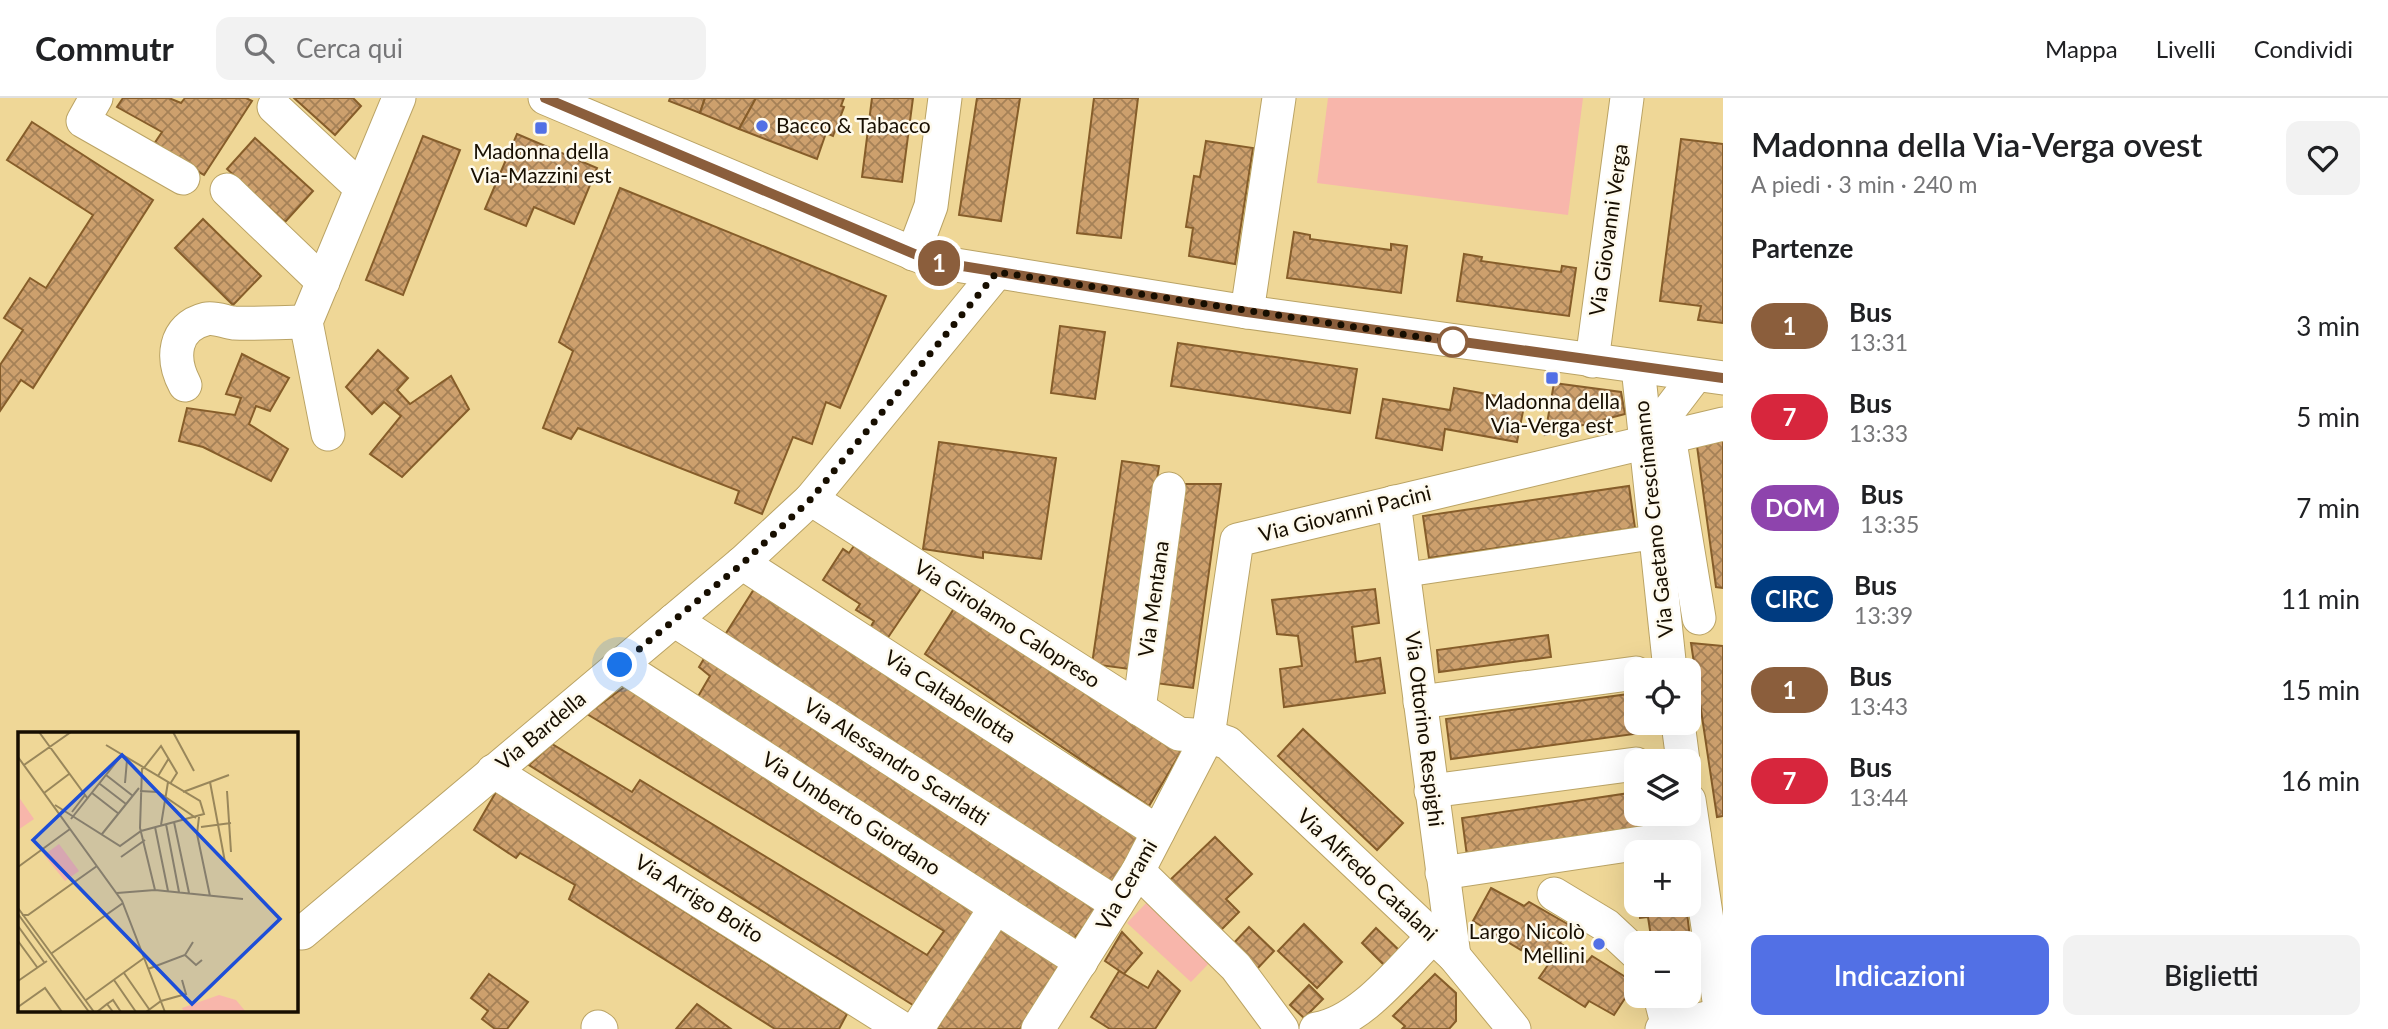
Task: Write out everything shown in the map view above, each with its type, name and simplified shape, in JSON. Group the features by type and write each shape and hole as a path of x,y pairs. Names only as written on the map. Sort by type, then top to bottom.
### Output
{"street":[{"path":"96,98 83,121 183,178"},
{"path":"328,434 306,322 398,98"},
{"path":"545,98 931,261 1247,312 1711,377"},
{"path":"914,254 931,206 945,98"},
{"path":"1247,312 1279,98"},
{"name":"Via Giovanni Verga","path":"1591,361 1627,98"},
{"path":"274,107 361,188"},
{"path":"227,190 323,282"},
{"name":"Via Bardella","path":"302,933 743,563 811,499 997,272"},
{"path":"185,384 175,367 178,343 186,328 208,318 230,323 306,322"},
{"name":"Via Gaetano Crescimanno","path":"1638,367 1663,437 1711,619"},
{"path":"1663,437 1667,413 1711,377"},
{"name":"Via Giovanni Pacini","path":"1208,736 1237,540 1723,424"},
{"name":"Via Gaetano Crescimanno","path":"1663,437 1655,537 1664,658"},
{"name":"Via Mentana","path":"1139,709 1169,489"},
{"name":"Via Girolamo Calopreso","path":"811,499 1178,734 1208,736"},
{"name":"Via Ottorino Respighi","path":"1394,502 1442,873 1443,947"},
{"path":"1404,575 1655,537"},
{"name":"Via Caltabellotta","path":"743,563 1158,832"},
{"path":"1662,612 1711,619"},
{"name":"Via Alessandro Scarlatti","path":"674,620 1117,904"},
{"name":"Via Umberto Giordano","path":"620,665 1081,962"},
{"path":"1420,702 1624,675"},
{"name":"Via Cerami","path":"1038,1029 1138,872 1208,736"},
{"name":"Via Alfredo Catalani","path":"1208,736 1228,743 1443,947 1514,1029"},
{"path":"1431,791 1624,766"},
{"name":"Via Arrigo Boito","path":"493,771 904,1029"},
{"path":"1662,1008 1665,1028 1722,1014 1693,826"},
{"path":"1442,873 1694,835"},
{"path":"1138,872 1236,967 1282,1029"},
{"path":"1553,894 1607,926 1624,942"},
{"path":"917,1029 996,907"},
{"path":"1316,1029 1332,1027 1354,1015 1443,947"}],"shaded area":[{"path":"1328,98 1583,98 1568,215 1317,183"},
{"path":"1150,899 1213,959 1191,982 1127,923"}],"building":[{"path":"123,98 169,98 181,103 185,98 246,98 252,101 204,175 152,147 162,132 117,107"},
{"path":"294,98 353,98 361,106 335,135"},
{"path":"670,98 705,98 700,113 669,101"},
{"path":"705,98 756,98 739,129 700,113"},
{"path":"756,98 844,98 841,106 844,107 833,136 826,133 817,159 739,129"},
{"path":"872,98 913,98 902,182 862,177"},
{"path":"977,98 1020,98 1001,221 959,215"},
{"path":"1094,98 1138,98 1121,238 1077,233"},
{"path":"32,122 153,200 33,388 21,380 0,411 0,365 23,330 4,318 30,278 46,288 93,215 7,160"},
{"path":"517,134 597,168 574,224 534,207 526,226 485,209"},
{"path":"423,136 460,150 403,295 366,280"},
{"path":"255,138 313,191 285,222 227,169"},
{"path":"1681,139 1723,144 1723,323 1698,320 1701,306 1660,301"},
{"path":"1206,141 1253,148 1235,264 1189,256 1193,228 1186,227 1194,176 1200,177"},
{"path":"620,188 886,296 840,408 826,402 812,444 793,437 762,514 735,503 739,491 578,428 571,439 543,428 573,351 559,342"},
{"path":"203,219 261,276 233,305 175,248"},
{"path":"1294,232 1310,235 1310,239 1391,250 1391,244 1407,246 1401,293 1287,278"},
{"path":"1464,254 1482,257 1481,261 1561,272 1562,266 1576,268 1569,316 1457,301"},
{"path":"1060,326 1105,332 1095,399 1051,393"},
{"path":"1178,343 1357,369 1350,413 1171,386"},
{"path":"378,350 408,378 397,390 410,404 451,376 469,409 402,477 370,454 401,416 384,402 372,414 346,387"},
{"path":"242,354 289,378 270,411 256,406 249,424 288,449 271,481 203,447 179,441 187,408 235,415 241,398 226,394"},
{"path":"1554,383 1621,392 1625,414 1545,435"},
{"path":"1454,388 1525,401 1517,442 1445,429 1442,450 1376,438 1383,399 1450,410"},
{"path":"1723,440 1723,588 1716,587 1697,446"},
{"path":"939,442 1056,458 1041,559 983,552 983,558 923,549"},
{"path":"1122,461 1159,466 1129,669 1092,664"},
{"path":"1183,484 1221,484 1193,688 1155,683"},
{"path":"1629,486 1635,528 1429,558 1423,516"},
{"path":"856,543 922,587 887,639 870,628 874,621 856,610 860,604 823,580 843,549 849,553"},
{"path":"756,586 1142,837 1110,884 723,638"},
{"path":"1375,589 1379,623 1352,627 1356,662 1380,658 1385,693 1284,707 1280,669 1302,666 1298,636 1277,634 1272,600"},
{"path":"955,607 1181,752 1149,806 925,654"},
{"path":"1548,635 1551,657 1439,672 1437,650"},
{"path":"1691,643 1723,646 1723,816 1717,817 1701,710 1701,658 1693,658"},
{"path":"705,657 1098,908 1073,940 696,700 710,676 699,667"},
{"path":"630,683 978,910 916,1007 529,765 552,744 632,792 640,780 927,955 944,931 587,714"},
{"path":"1624,695 1624,735 1627,735 1451,759 1446,719"},
{"path":"1303,729 1403,823 1377,850 1278,756"},
{"path":"496,792 847,1014 839,1029 775,1029 569,899 575,885 520,853 516,858 474,830"},
{"path":"1624,794 1624,826 1669,826 1467,856 1462,818"},
{"path":"1215,837 1252,874 1226,899 1239,912 1219,932 1169,881"},
{"path":"1491,888 1524,906 1529,902 1571,926 1560,943 1587,962 1592,956 1624,976 1624,1000 1614,1015 1589,1001 1585,1007 1539,978 1550,962 1523,946 1521,950 1473,921"},
{"path":"1648,917 1687,917 1689,931 1650,931"},
{"path":"999,923 1061,962 1020,1029 937,1029"},
{"path":"1304,924 1342,962 1317,988 1278,951"},
{"path":"1249,927 1274,951 1256,970 1231,946"},
{"path":"1376,928 1400,951 1385,966 1362,943"},
{"path":"1122,932 1142,953 1124,974 1105,961"},
{"path":"1119,971 1148,988 1158,971 1180,991 1155,1029 1110,1029 1091,1017"},
{"path":"489,974 528,1002 507,1029 495,1029 482,1019 488,1011 471,998"},
{"path":"1435,974 1456,993 1456,1021 1449,1029 1402,1029 1405,1026 1393,1016"},
{"path":"1309,985 1323,999 1304,1018 1290,1005"},
{"path":"697,1004 731,1029 676,1029"}],"bus line":[{"name":"1","path":"545,98 931,261 1247,312 1723,378"}],"place":[{"name":"Bacco & Tabacco","path":"762,126"},
{"name":"Madonna della Via-Mazzini est","path":"541,128"},
{"name":"Madonna della Via-Verga est","path":"1552,378"},
{"name":"Largo Nicolò Mellini","path":"1599,944"}],"route":[{"path":"620,665 743,563 811,499 997,272 1453,342"}]}
